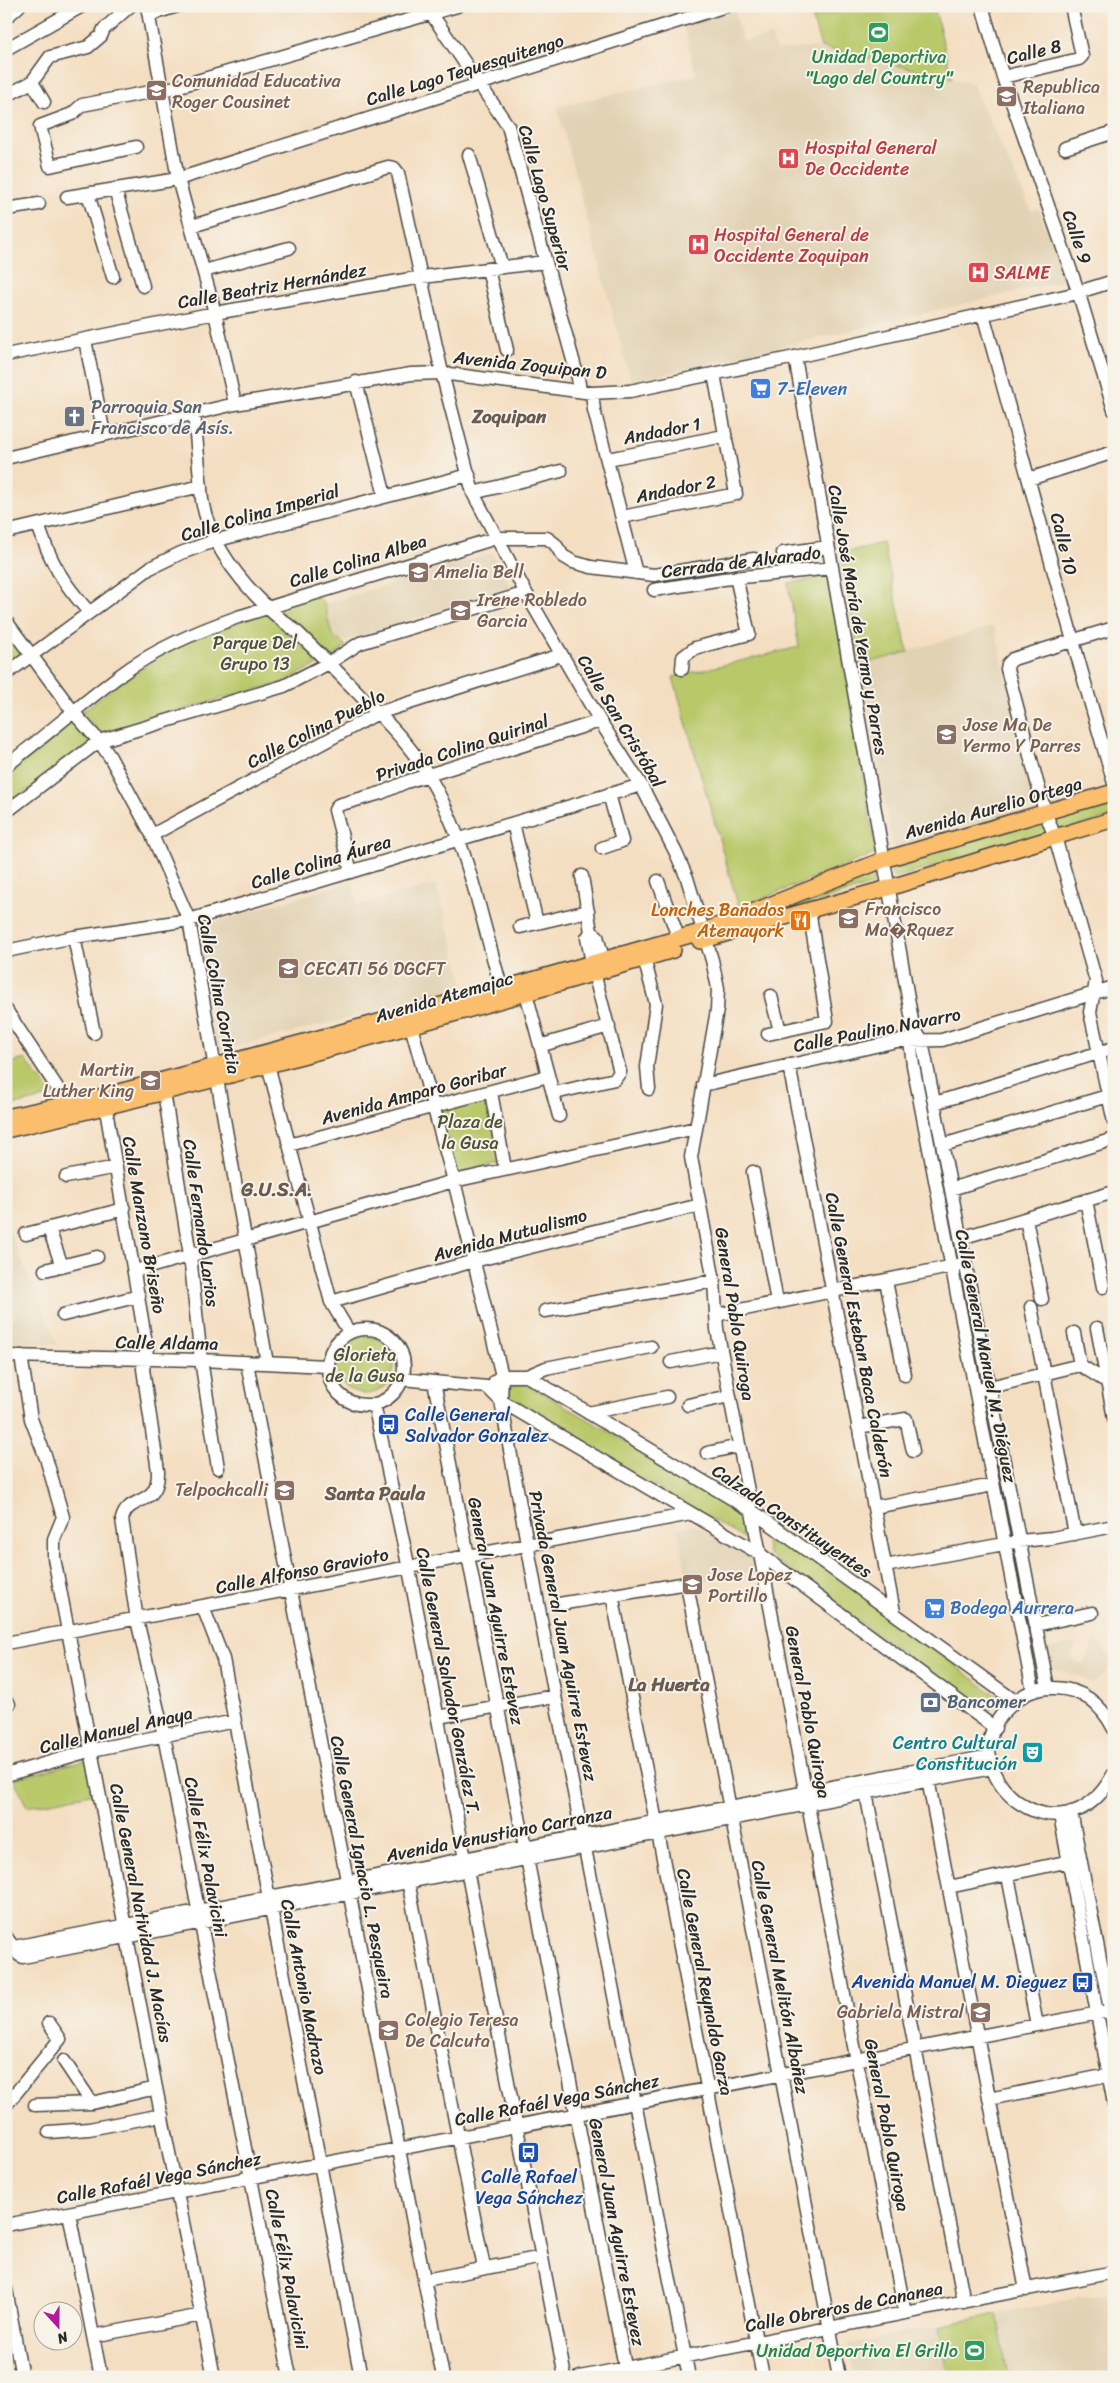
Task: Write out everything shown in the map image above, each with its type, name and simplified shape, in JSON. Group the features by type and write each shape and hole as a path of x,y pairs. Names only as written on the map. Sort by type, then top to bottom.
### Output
{"main road":[{"name":"Avenida Aurelio Ortega","path":"883,860 1114,792"},
{"path":"888,888 1114,819"},
{"name":"Avenida Atemajac","path":"105,1102 503,994 526,994 596,965 644,958 705,935 883,860"},
{"name":"Avenida Atemajac","path":"6,1117 71,1109 164,1092 217,1072 268,1065 410,1026 678,937 705,935 809,910 888,888"},
{"name":"Avenida Atemajac","path":"6,1130 71,1109"}],"street":[{"path":"8,15 20,6"},
{"path":"6,49 82,6"},
{"path":"6,96 32,82 50,57 88,47 101,36 104,29 130,6"},
{"path":"177,6 148,10 164,90 178,179 204,271 235,404"},
{"path":"136,147 52,172 40,126 72,114 82,105 164,90 428,10 457,6"},
{"name":"Calle Lago Tequesquitengo","path":"67,197 178,179 726,6"},
{"name":"Calle 8","path":"1003,77 1082,56 1071,6"},
{"name":"Calle 9","path":"984,7 1003,77 1078,292 1114,410"},
{"name":"Calle Lago Superior","path":"428,10 508,126 578,378 594,410 636,572"},
{"path":"32,82 44,102"},
{"path":"1065,148 1114,132"},
{"path":"469,155 502,267"},
{"name":"Calle San Cristóbal","path":"192,226 388,167 394,168 398,173 442,373 473,493 526,593 600,721 641,785 680,862 705,935"},
{"path":"115,190 143,286"},
{"path":"88,194 113,277"},
{"path":"6,209 39,204"},
{"path":"204,271 288,248"},
{"name":"Calle Beatriz Hernández","path":"6,355 214,313 422,277 545,262"},
{"path":"488,269 507,350"},
{"name":"Avenida Zoquipan D","path":"6,458 235,404 411,374 442,373 586,392 630,391 795,357 1078,292 1114,281"},
{"name":"Calle 10","path":"983,314 1072,641 1114,783"},
{"path":"85,340 104,434"},
{"name":"Calle José María de Yermo y Parres","path":"795,357 888,888"},
{"path":"714,374 724,436"},
{"path":"356,382 385,496"},
{"path":"194,413 205,515 214,541 268,608 329,664 401,737 428,775 440,795 459,839 503,994"},
{"name":"Andador 1","path":"608,459 724,436"},
{"name":"Andador 2","path":"622,517 736,494 724,436"},
{"path":"1029,479 1114,452"},
{"path":"473,493 561,471"},
{"name":"Calle Colina Imperial","path":"6,674 150,568 181,553 214,541 469,475"},
{"path":"6,532 201,486"},
{"path":"38,524 48,554 58,574 89,612"},
{"name":"Calle Colina Albea","path":"6,766 120,675 163,649 198,632 268,608 496,538 548,538 563,556 591,568 654,575 722,572 754,559"},
{"path":"783,553 828,547"},
{"name":"Cerrada de Alvarado","path":"654,590 722,572 736,577 832,568"},
{"path":"682,669 683,658 695,648 749,634 736,577"},
{"path":"6,812 100,741 284,686 329,664 360,643 526,593"},
{"name":"Calle Colina Corintia","path":"6,621 74,713 100,741 152,835 189,920 267,1363"},
{"path":"1114,628 1013,659 1006,669 1096,981 1090,1012 1111,1094 1114,1122"},
{"name":"Calle Colina Pueblo","path":"152,835 378,713 562,655"},
{"name":"Privada Colina Quirinal","path":"351,872 335,807 381,793 428,775 600,721"},
{"name":"Calle Colina Áurea","path":"6,951 74,937 189,920 641,785"},
{"path":"602,848 622,842 609,794"},
{"path":"513,823 537,923"},
{"path":"559,1092 618,1077 620,1072 619,1060 609,1026 596,965 597,936 591,932 582,876"},
{"path":"658,881 678,937"},
{"name":"Calle General Manuel M. Diéguez","path":"888,888 916,1041 935,1103 988,1387 1048,1688"},
{"path":"771,996 774,1032 827,1021 809,910"},
{"path":"520,927 588,911"},
{"name":"General Pablo Quiroga","path":"705,935 716,979 718,998 691,1156 714,1282 721,1352 905,2313"},
{"path":"74,937 94,1033"},
{"path":"644,958 656,1004 647,1067 648,1089"},
{"name":"Calle Paulino Navarro","path":"704,1085 897,1041 942,1040 1114,987"},
{"path":"526,994 559,1116"},
{"path":"9,1017 71,1109"},
{"name":"Privada General Juan Aguirre Estevez","path":"410,1026 454,1181 502,1376 501,1401 556,1696 689,2377"},
{"path":"546,1044 609,1026"},
{"name":"Calle General Manuel M. Diéguez","path":"916,1041 912,1065 1033,1691"},
{"path":"935,1103 1114,1048"},
{"path":"268,1065 331,1302 349,1332"},
{"name":"Calle General Esteban Baca Calderón","path":"789,1065 894,1612"},
{"name":"Avenida Amparo Goribar","path":"289,1145 548,1076"},
{"name":"Calle Fernando Larios","path":"164,1092 190,1255 201,1360 218,1468"},
{"path":"491,1092 506,1169"},
{"path":"943,1145 1111,1094"},
{"name":"Calle Manzano Briseño","path":"105,1102 135,1270 147,1349 145,1360"},
{"path":"135,1270 310,1223 454,1181 696,1128"},
{"path":"951,1188 1114,1139"},
{"path":"66,1177 116,1167"},
{"path":"752,1172 777,1302"},
{"path":"961,1238 1114,1192"},
{"path":"1086,1200 1103,1287"},
{"name":"Avenida Mutualismo","path":"331,1302 474,1262 700,1205"},
{"path":"26,1234 124,1209"},
{"path":"1026,1219 1042,1299"},
{"path":"49,1229 62,1266"},
{"path":"44,1270 97,1257"},
{"path":"716,1314 966,1264"},
{"path":"886,1281 905,1375"},
{"path":"545,1310 714,1282"},
{"path":"63,1315 139,1296"},
{"path":"1031,1307 1075,1534"},
{"path":"361,1328 374,1329 386,1334 396,1342 402,1353 404,1366 402,1379 391,1395 374,1404 362,1405 341,1396 334,1388 329,1377 327,1366 333,1346 349,1332 361,1328"},
{"path":"1097,1328 1111,1381 1114,1418"},
{"path":"1074,1333 1080,1365"},
{"path":"487,1387 502,1376 526,1376 546,1368 651,1347"},
{"path":"671,1362 721,1352"},
{"name":"Calle Aldama","path":"6,1356 201,1360 327,1366"},
{"name":"Calle General Natividad J. Macías","path":"20,1356 31,1419 46,1458 63,1517 54,1539 54,1558 156,2088 214,2377"},
{"name":"Calle Félix Palavicini","path":"145,1360 143,1369 158,1483 153,1493 128,1507 123,1512 122,1519 137,1620 164,1736 290,2377"},
{"name":"Calle General Ignacio L. Pesqueira","path":"247,1363 347,1887 444,2377"},
{"path":"975,1391 1080,1365 1111,1381"},
{"name":"Calzada Constituyentes","path":"526,1376 751,1510 1015,1701"},
{"path":"402,1379 487,1387 501,1401 760,1554 994,1728"},
{"name":"General Juan Aguirre Estevez","path":"434,1382 626,2372"},
{"path":"688,1405 730,1396"},
{"path":"588,1413 666,1397"},
{"name":"Calle General Salvador González T.","path":"374,1404 409,1569 565,2377"},
{"path":"858,1427 906,1420 913,1451"},
{"path":"707,1452 739,1446"},
{"path":"874,1507 993,1485"},
{"name":"Calle Alfonso Gravioto","path":"6,1643 69,1633 468,1558 691,1514"},
{"path":"885,1566 1114,1526"},
{"name":"Calle General Melitón Albañez","path":"612,1594 681,1584 686,1585 688,1590 839,2377"},
{"path":"560,1604 612,1594"},
{"name":"Calle General Reynaldo Garza","path":"612,1594 763,2377"},
{"name":"Calle Antonio Madrazo","path":"203,1607 223,1659 361,2377"},
{"path":"1036,1625 1092,1613"},
{"path":"1114,1728 1106,1714 1095,1702 1081,1693 1065,1688 1048,1688 1033,1691 1015,1701 1006,1709 994,1728 991,1738 991,1762 999,1783 1009,1796 1022,1806 1048,1815 1066,1814 1090,1803 1105,1789 1114,1773"},
{"path":"438,1718 556,1696"},
{"name":"Calle Manuel Anaya","path":"6,1775 92,1750 235,1721"},
{"name":"Avenida Venustiano Carranza","path":"14,1947 127,1930 991,1762"},
{"path":"927,1775 1026,2290"},
{"name":"Avenida Venustiano Carranza","path":"806,1798 866,1793 927,1775"},
{"path":"866,1793 964,2302"},
{"path":"1066,1814 1070,1861 1107,2011 1114,2029"},
{"path":"1066,1814 1107,2011 1108,2075 1114,2104"},
{"path":"949,1888 1070,1861"},
{"name":"Avenida Venustiano Carranza","path":"347,1887 408,1881 466,1864"},
{"path":"1008,1876 1037,2025"},
{"path":"408,1881 484,2268"},
{"name":"Calle Rafaél Vega Sánchez","path":"6,2226 1107,2011"},
{"path":"6,2105 60,2039 49,2023"},
{"path":"64,2061 92,2103"},
{"path":"989,2099 1108,2075"},
{"path":"36,2105 92,2103 156,2088"},
{"path":"49,2132 89,2129 162,2115"},
{"path":"69,2213 101,2377"},
{"path":"425,2280 542,2257"},
{"name":"Calle Obreros de Cananea","path":"580,2377 626,2372 685,2356 1114,2272"},
{"path":"6,2289 22,2377"},
{"path":"93,2336 202,2315"}],"shaded area":[{"name":"Hospital General De Occidente","path":"734,10 743,41 772,36 776,50 821,47 972,83 1031,210 1039,209 1066,280 631,382 557,107 696,75 684,26"},
{"path":"492,553 511,589 341,642 332,635 324,604"},
{"name":"Jose Ma De Yermo Y Parres","path":"994,626 1038,805 893,848 860,665"},
{"name":"CECATI 56 DGCFT","path":"352,881 358,905 436,884 465,989 217,1051 196,928"},
{"path":"6,1223 58,1345 6,1343"},
{"path":"695,1525 753,1557 756,1571 697,1582 696,1574 687,1576 677,1528"},
{"path":"1097,1639 1114,1664 1093,1684 1077,1675 1048,1667 1045,1650 1077,1643 1070,1659 1083,1664"},
{"path":"1114,2291 1114,2377 1008,2377 997,2314"},
{"path":"939,2326 949,2377 854,2377 848,2344"}],"green space":[{"name":"Unidad Deportiva \"Lago del Country\"","path":"871,6 934,6 952,78 821,47 812,17"},
{"path":"883,543 908,652 860,665 841,553"},
{"path":"829,577 876,853 739,908 673,677 799,647 788,583"},
{"name":"Parque Del Grupo 13","path":"317,595 324,604 332,635 346,646 330,659 276,608"},
{"name":"Parque Del Grupo 13","path":"265,612 321,663 279,684 223,698 102,735 82,712 115,686 182,643"},
{"path":"6,633 23,656 6,669"},
{"path":"70,718 94,741 6,806 6,769"},
{"path":"1114,793 1114,816 897,877 892,876 889,861"},
{"path":"873,868 874,884 787,911 708,930"},
{"path":"25,1059 53,1096 6,1107 6,1064"},
{"name":"Plaza de la Gusa","path":"485,1097 501,1162 458,1174 440,1109"},
{"name":"Glorieta de la Gusa","path":"365,1336 376,1338 389,1349 394,1365 392,1376 381,1389 365,1394 354,1392 341,1381 336,1365 338,1354 349,1341"},
{"path":"522,1381 745,1511 752,1543 511,1403 508,1389"},
{"path":"762,1522 999,1698 986,1715 768,1554"},
{"path":"89,1759 95,1793 27,1807 14,1779"},
{"name":"Unidad Deportiva El Grillo","path":"997,2314 1008,2377 949,2377 939,2326"}],"place":[{"name":"Unidad Deportiva \"Lago del Country\"","path":"879,32"},
{"name":"Comunidad Educativa Roger Cousinet","path":"156,91"},
{"name":"Republica Italiana","path":"1007,97"},
{"name":"Hospital General De Occidente","path":"789,158"},
{"name":"Hospital General de Occidente Zoquipan","path":"698,245"},
{"name":"SALME","path":"978,273"},
{"name":"7-Eleven","path":"761,389"},
{"name":"Parroquia San Francisco de Asís.","path":"75,417"},
{"name":"Amelia Bell","path":"418,572"},
{"name":"Irene Robledo Garcia","path":"461,610"},
{"name":"Jose Ma De Yermo Y Parres","path":"947,735"},
{"name":"Francisco Ma�Rquez","path":"849,919"},
{"name":"Lonches Bañados Atemayork","path":"800,920"},
{"name":"CECATI 56 DGCFT","path":"288,969"},
{"name":"Martin Luther King","path":"150,1080"},
{"name":"Calle General Salvador Gonzalez","path":"389,1425"},
{"name":"Telpochcalli","path":"284,1490"},
{"name":"Jose Lopez Portillo","path":"692,1585"},
{"name":"Bodega Aurrera","path":"934,1608"},
{"name":"Bancomer","path":"931,1702"},
{"name":"Centro Cultural Constitución","path":"1033,1753"},
{"name":"Avenida Manuel M. Dieguez","path":"1083,1982"},
{"name":"Gabriela Mistral","path":"980,2012"},
{"name":"Colegio Teresa De Calcuta","path":"389,2030"},
{"name":"Calle Rafael Vega Sánchez","path":"529,2152"},
{"name":"Unidad Deportiva El Grillo","path":"974,2351"}],"district":[{"name":"Zoquipan","path":"509,416"},
{"name":"G.U.S.A.","path":"277,1189"},
{"name":"Santa Paula","path":"375,1493"},
{"name":"La Huerta","path":"669,1684"}]}
